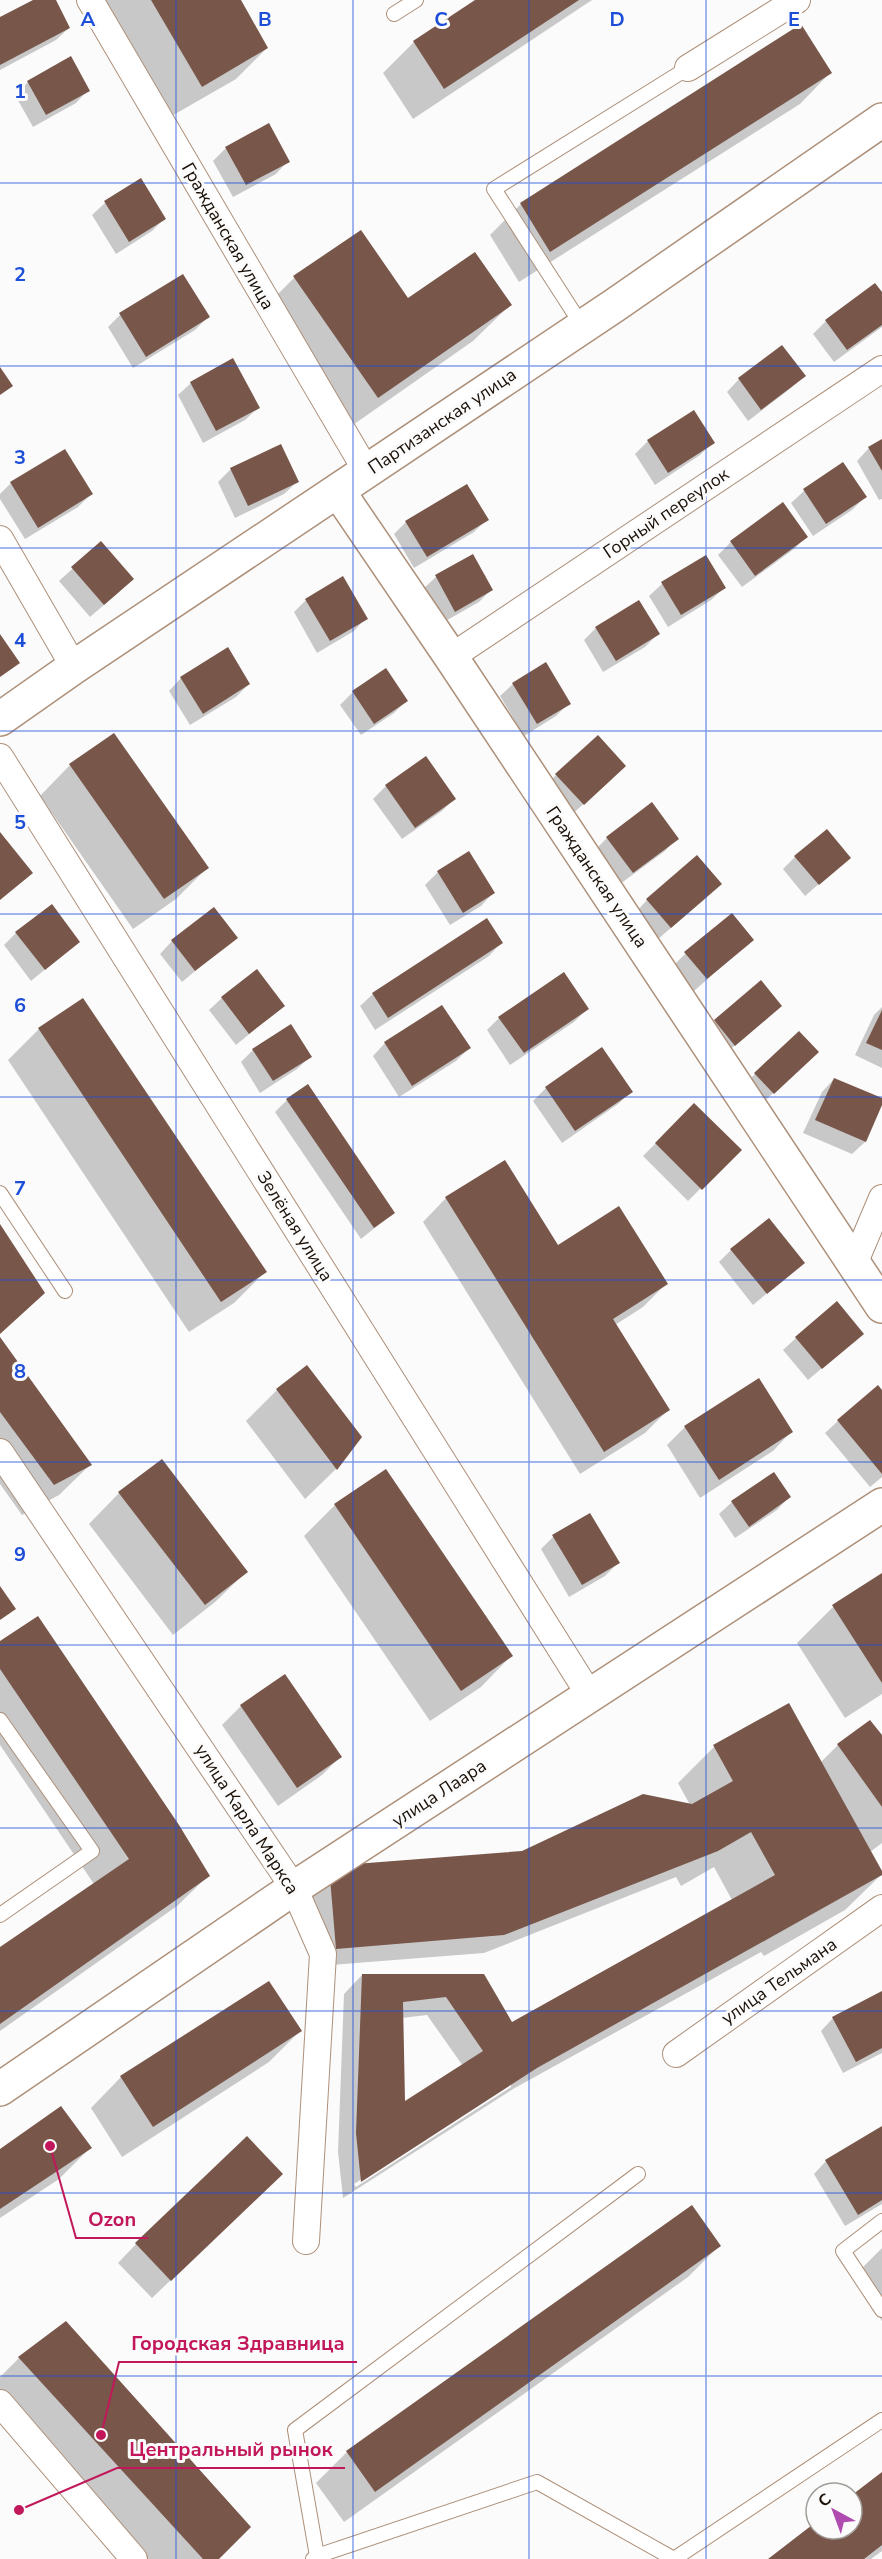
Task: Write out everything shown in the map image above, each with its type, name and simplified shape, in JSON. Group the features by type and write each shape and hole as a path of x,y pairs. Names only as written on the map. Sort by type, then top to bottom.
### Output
{"street":[{"name":"Гражданская улица","path":"90,0 367,472"},
{"path":"688,68 797,0"},
{"name":"Партизанская улица","path":"0,719 74,667 583,327 882,120"},
{"name":"Горный переулок","path":"451,657 882,369"},
{"name":"Гражданская улица","path":"338,491 451,657 882,1306"},
{"path":"0,539 74,667"},
{"name":"Зелёная улица","path":"0,757 589,1694"},
{"path":"854,1264 882,1198"},
{"name":"улица Карла Маркса","path":"0,1452 294,1888 323,1954 306,2241"},
{"name":"улица Лаара","path":"0,2087 294,1888 882,1505"},
{"name":"улица Тельмана","path":"676,2054 882,1908"},
{"path":"0,2403 134,2559"}],"lane":[{"path":"394,14 416,0"},
{"path":"583,327 494,189 688,68"},
{"path":"0,1193 65,1291"},
{"path":"0,1720 92,1851 0,1915"},
{"path":"638,2174 295,2430 315,2557 537,2481 674,2559 882,2420"},
{"path":"882,2221 843,2251 882,2310"}],"building":[{"path":"33,0 56,0 70,28 0,65 0,17"},
{"path":"151,0 241,0 268,48 202,87"},
{"path":"475,0 579,0 444,89 413,41"},
{"path":"801,24 832,73 550,252 520,203"},
{"path":"71,56 90,91 46,115 27,81"},
{"path":"269,123 290,162 246,185 225,147"},
{"path":"141,178 166,219 129,242 104,201"},
{"path":"361,230 408,298 475,252 512,305 378,398 293,276"},
{"path":"183,274 210,317 146,357 119,313"},
{"path":"875,283 882,292 882,325 847,350 825,320"},
{"path":"782,345 806,376 761,410 738,378"},
{"path":"233,358 260,408 216,431 190,382"},
{"path":"0,367 13,386 0,395"},
{"path":"694,410 715,443 668,473 647,440"},
{"path":"882,439 882,471 868,447"},
{"path":"281,444 299,482 248,506 230,468"},
{"path":"65,449 93,494 38,528 10,482"},
{"path":"843,462 867,497 826,524 803,489"},
{"path":"467,484 489,520 427,557 405,521"},
{"path":"783,502 808,537 755,576 730,541"},
{"path":"101,541 134,579 104,605 71,567"},
{"path":"473,554 493,590 455,612 435,575"},
{"path":"706,555 726,588 681,615 661,582"},
{"path":"343,576 368,619 330,641 305,599"},
{"path":"639,600 660,634 616,661 595,627"},
{"path":"0,634 20,663 0,677"},
{"path":"228,647 250,684 203,714 180,677"},
{"path":"546,662 571,704 537,724 512,683"},
{"path":"386,668 408,701 374,724 352,691"},
{"path":"114,733 209,868 164,899 69,764"},
{"path":"598,735 626,766 584,805 555,774"},
{"path":"426,756 456,799 415,828 385,785"},
{"path":"652,802 679,839 633,873 606,837"},
{"path":"827,829 851,858 819,885 794,856"},
{"path":"0,832 33,873 0,900"},
{"path":"469,851 495,893 463,913 437,871"},
{"path":"697,855 722,884 671,928 646,899"},
{"path":"52,904 80,942 45,970 15,932"},
{"path":"214,907 238,938 195,971 171,940"},
{"path":"732,913 754,940 707,979 684,952"},
{"path":"487,918 503,943 388,1018 372,993"},
{"path":"257,969 285,1006 249,1034 221,997"},
{"path":"564,972 589,1009 524,1053 498,1017"},
{"path":"761,980 782,1006 735,1046 714,1020"},
{"path":"83,998 267,1272 221,1302 38,1028"},
{"path":"442,1005 471,1048 412,1086 384,1042"},
{"path":"882,1010 882,1050 866,1043"},
{"path":"291,1024 312,1057 273,1081 252,1049"},
{"path":"799,1031 819,1052 774,1094 754,1073"},
{"path":"602,1047 633,1092 575,1131 545,1087"},
{"path":"834,1078 882,1098 882,1105 866,1142 815,1120"},
{"path":"308,1084 395,1213 374,1228 286,1099"},
{"path":"694,1103 742,1150 702,1190 655,1143"},
{"path":"505,1160 558,1245 619,1206 668,1284 613,1319 670,1410 604,1452 445,1197"},
{"path":"769,1218 805,1263 767,1294 730,1249"},
{"path":"0,1224 45,1293 0,1334"},
{"path":"837,1301 864,1334 822,1369 795,1337"},
{"path":"0,1337 92,1465 54,1485 0,1412"},
{"path":"307,1365 362,1437 337,1470 276,1389"},
{"path":"759,1378 793,1432 719,1480 684,1426"},
{"path":"878,1385 882,1390 882,1474 837,1420"},
{"path":"162,1459 248,1572 205,1605 118,1492"},
{"path":"386,1469 513,1656 461,1691 334,1504"},
{"path":"774,1472 791,1497 749,1527 731,1501"},
{"path":"590,1513 620,1563 582,1585 552,1535"},
{"path":"882,1573 882,1683 832,1605"},
{"path":"0,1586 16,1609 0,1620"},
{"path":"38,1616 179,1825 210,1876 0,2024 0,1947 129,1859 0,1669 0,1641"},
{"path":"285,1674 342,1757 297,1788 240,1705"},
{"path":"789,1703 882,1871 882,1875 537,2068 361,2182 356,2133 362,1974 484,1974 512,2022 775,1875 751,1832 718,1851 504,1935 336,1949 329,1866 522,1851 643,1794 692,1804 733,1781 713,1745","holes":["446,1997 483,2051 405,2101 403,2002"]},
{"path":"870,1720 882,1735 882,1807 837,1744"},
{"path":"269,1981 302,2031 153,2127 120,2076"},
{"path":"882,1991 882,2048 856,2062 832,2017"},
{"path":"61,2106 92,2148 0,2209 0,2149"},
{"path":"882,2126 882,2200 858,2215 825,2160"},
{"path":"247,2136 283,2174 171,2281 135,2243"},
{"path":"692,2205 721,2246 375,2492 346,2451"},
{"path":"66,2321 251,2527 219,2559 203,2559 18,2357"},
{"path":"882,2472 882,2545 864,2559 768,2559 804,2531 804,2541 864,2541 864,2486"}],"place":[{"name":"Ozon","path":"50,2146"},
{"name":"Городская Здравница","path":"101,2435"},
{"name":"Центральный рынок","path":"19,2510"}]}
